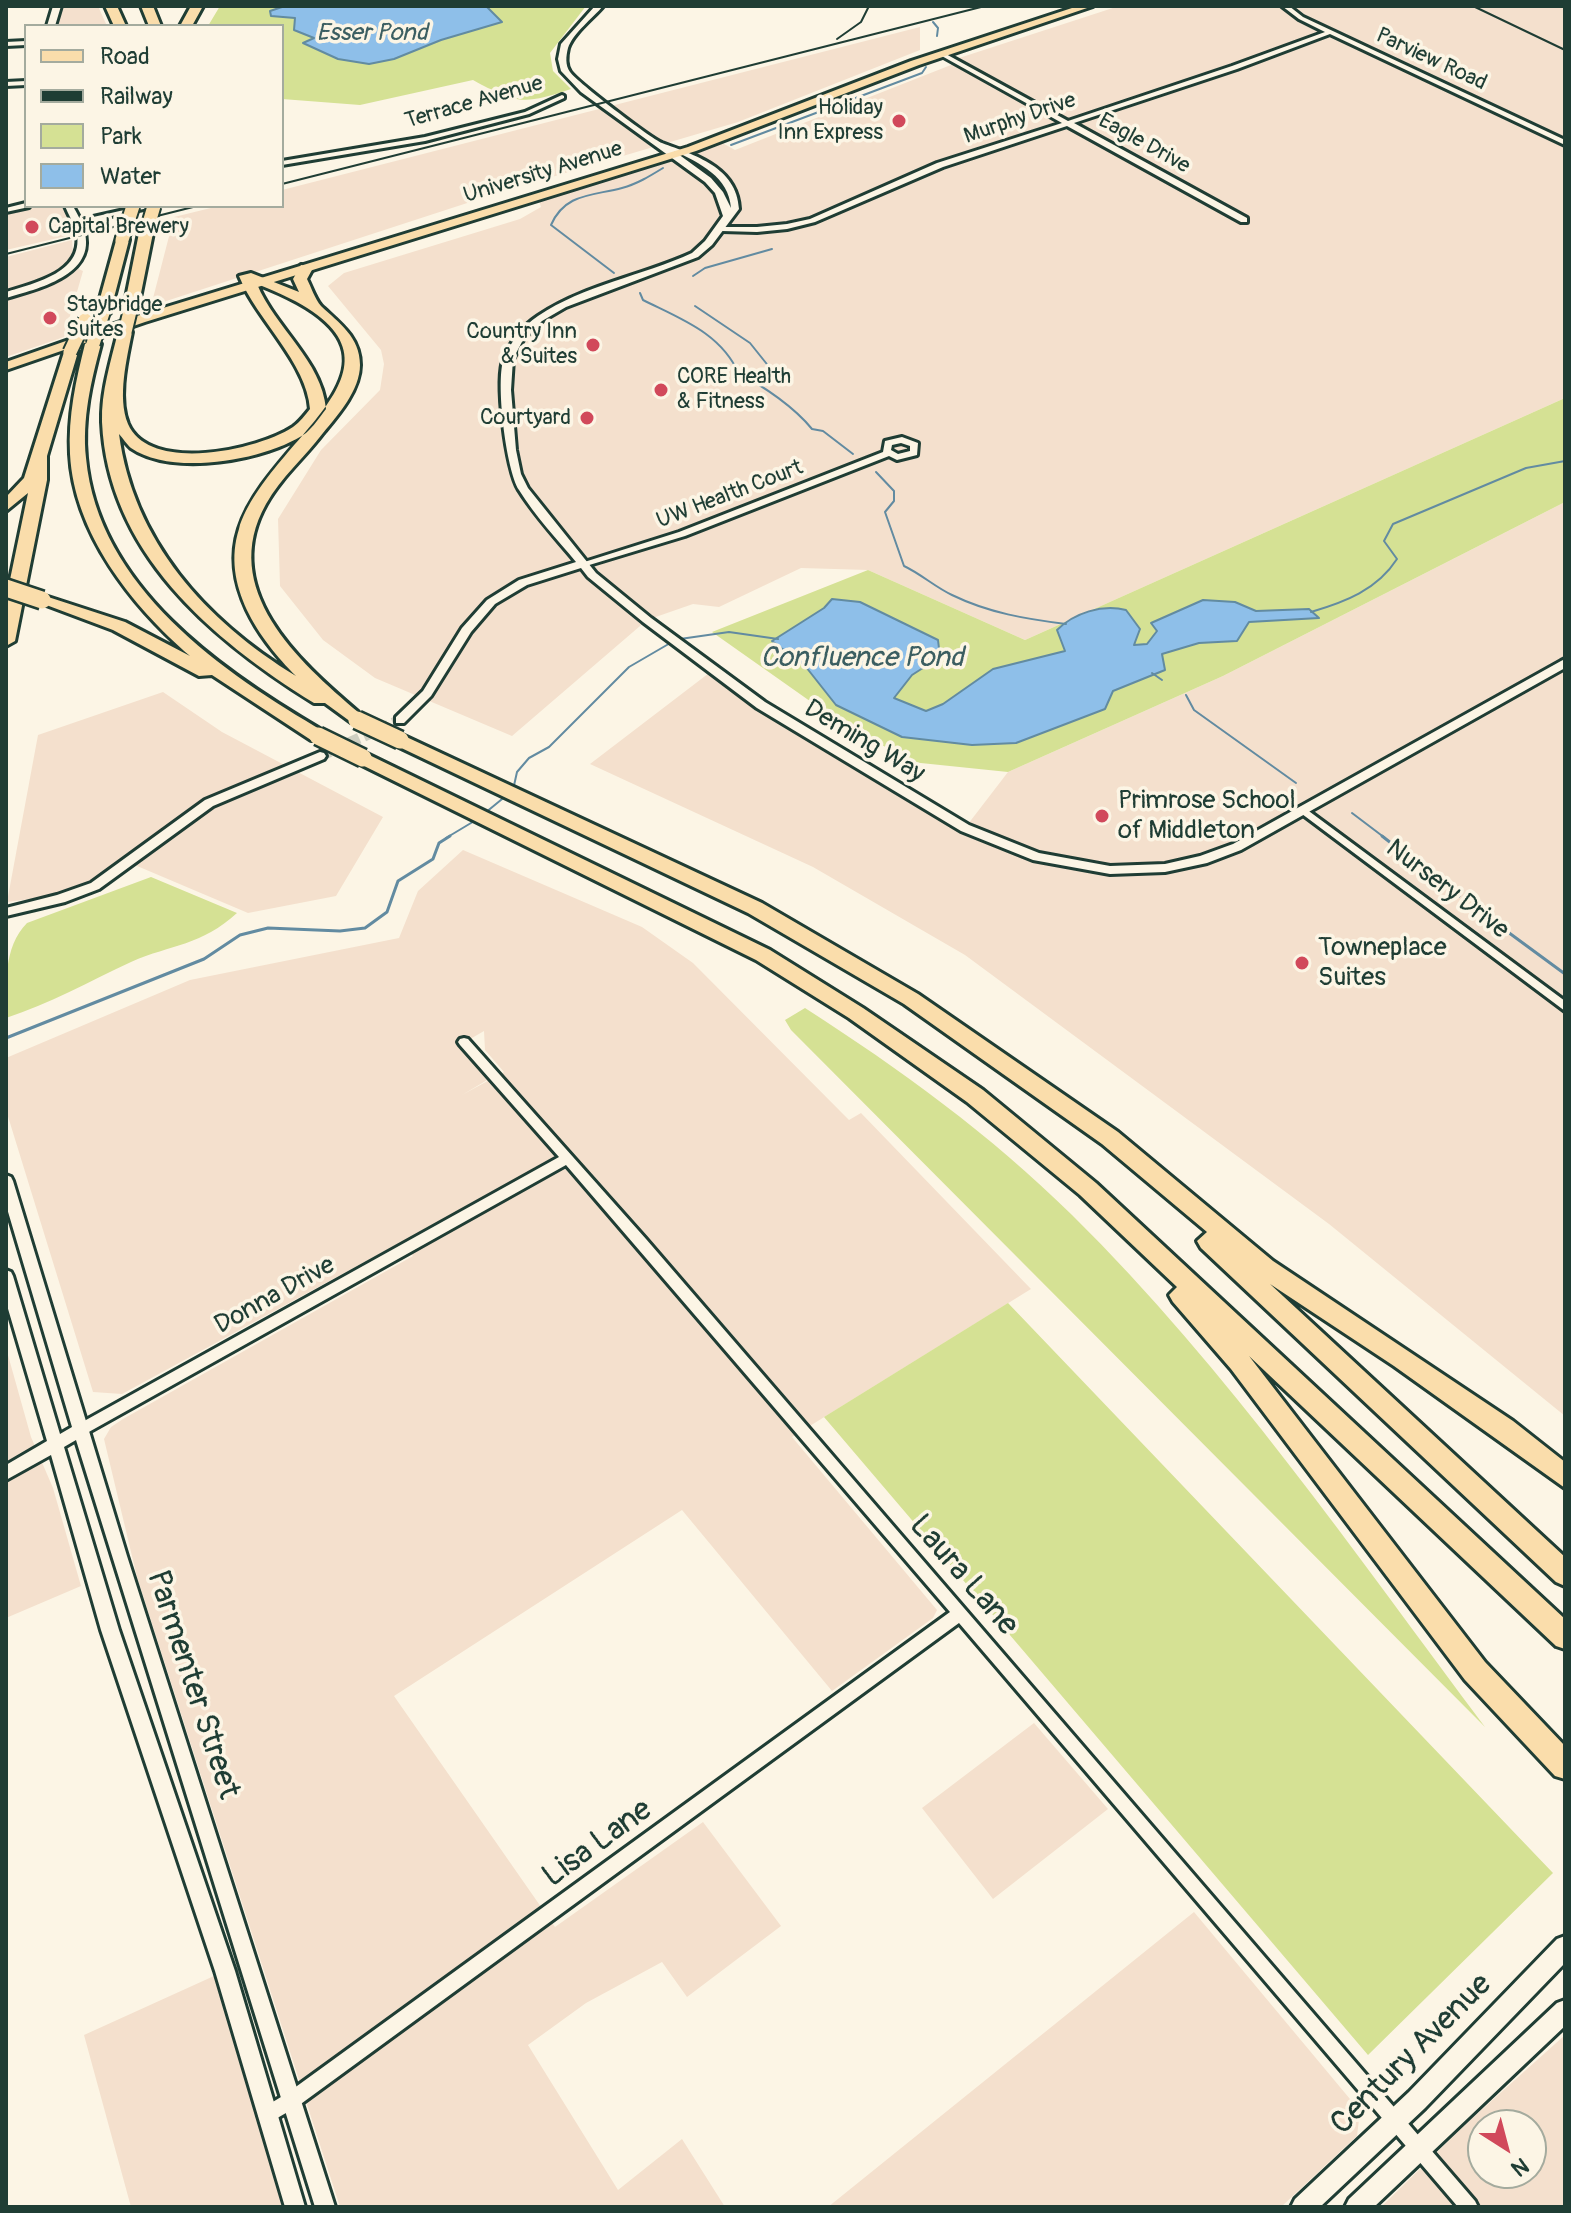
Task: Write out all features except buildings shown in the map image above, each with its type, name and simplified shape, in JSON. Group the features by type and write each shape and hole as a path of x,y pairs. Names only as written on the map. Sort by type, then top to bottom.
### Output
{"highway":[{"path":"187,24 197,6"},
{"path":"132,208 80,398 79,462 85,494 112,555 146,601 185,643 257,702"},
{"path":"153,208 125,332 110,426 120,489 155,556 222,630 287,680 354,718 755,908 911,999 1110,1138 1265,1268 1504,1429 1565,1477"},
{"path":"6,506 26,490 40,457 70,352 105,275 116,265"},
{"path":"306,268 300,279 313,305 346,340 352,362 350,380 334,407 266,489 244,542 245,575 256,612 278,645 354,718"},
{"path":"253,281 313,305"},
{"path":"118,371 121,426 129,437 160,454 183,458 232,456 274,444 297,432 314,415 319,392 253,281"},
{"path":"6,641 39,480 40,457"},
{"path":"6,588 119,626 318,736 709,927 809,982 975,1096 1088,1189 1565,1637"},
{"path":"968,1038 1155,1192 1565,1574"},
{"path":"1088,1189 1240,1362 1468,1658 1565,1756"},
{"path":"1468,1658 1475,1671 1565,1766"}],"main road":[{"name":"University Avenue","path":"6,357 674,150 904,55 1056,6"},
{"name":"University Avenue","path":"6,366 253,281 306,268 674,150 942,54 1088,6"},
{"name":"Century Avenue","path":"1303,2207 1394,2121 1565,1947"},
{"path":"1357,2207 1565,2011"}],"street":[{"name":"Deming Way","path":"599,6 569,39 562,54 565,71 584,90 731,187 736,204 727,215 722,229 704,249 677,264 582,297 548,314 528,330 510,353 505,375 516,474 523,489 602,584 761,705 965,828 1037,857 1110,870 1165,868 1203,860 1237,847 1565,663"},
{"name":"Parview Road","path":"1285,6 1294,15 1565,143"},
{"name":"Murphy Drive","path":"722,229 765,230 807,224 849,208 903,178 1331,32"},
{"name":"Eagle Drive","path":"942,54 1244,220"},
{"name":"Terrace Avenue","path":"284,163 396,144 521,115 584,90"},
{"path":"6,295 73,266 81,256 82,235 70,208"},
{"path":"76,224 145,208"},
{"name":"UW Health Court","path":"583,564 682,534 889,453"},
{"path":"400,720 425,699 469,628 491,602 519,585 583,564"},
{"path":"6,912 77,894 114,873 209,803 320,756"},
{"name":"Nursery Drive","path":"1302,809 1565,1007"},
{"path":"6,902 54,896 114,873"},
{"name":"Laura Lane","path":"464,1042 1469,2207"},
{"name":"Donna Drive","path":"6,1473 566,1159"},
{"name":"Parmenter Street","path":"6,1181 325,2207"},
{"path":"6,1276 110,1630 225,1971 295,2207"},
{"name":"Lisa Lane","path":"267,2115 292,2100 959,1614"}],"shaded area":[{"path":"58,6 98,6 106,24 52,24"},
{"path":"1119,6 1565,6 1565,398 1025,640 868,570 801,568 719,607 693,604 647,620 512,736 375,678 323,640 280,586 278,519 321,450 380,390 384,364 381,350 328,286 344,273 520,219 541,207 538,197 717,140 735,150 956,63 953,60"},
{"path":"920,27 920,50 738,122 501,192 151,306 174,217 211,208 284,208 284,189"},
{"name":"Capital Brewery","path":"24,206 70,208 76,226 71,235 6,250 6,210"},
{"path":"72,240 74,267 83,271 64,337 6,357 6,257"},
{"path":"1565,502 1565,1416 1329,1224 965,955 813,867 590,764 713,670 965,828 1008,772 1223,676"},
{"path":"163,692 222,732 383,817 336,896 248,913 130,863 90,884 54,896 7,902 38,735"},
{"path":"463,850 642,927 693,963 849,1120 861,1113 1031,1289 792,1437 937,1610 933,1618 832,1691 682,1510 394,1696 555,1927 703,1822 781,1926 687,1997 662,1962 586,2003 528,2045 618,2190 682,2139 725,2207 340,2207 137,1577 104,1439 111,1427 123,1419 413,1256 401,1242 122,1394 93,1392 6,1110 6,1058 190,980 399,938 418,891","holes":["484,1031 485,1050 504,1072 462,1095 494,1076 465,1042"]},
{"path":"6,1348 31,1437 53,1488 81,1586 6,1618"},
{"path":"1034,1723 1108,1809 993,1899 922,1808"},
{"path":"1194,1912 1360,2111 1357,2136 1281,2207 828,2207"},
{"path":"225,1971 295,2207 131,2207 84,2035"},
{"path":"1565,2035 1565,2207 1381,2207 1467,2123 1467,2189 1547,2189 1547,2109 1482,2109"}],"green space":[{"path":"220,6 586,6 550,53 553,71 571,89 530,100 510,98 473,80 360,105 284,99 284,24 209,24"},
{"path":"1565,398 1565,502 1223,676 1008,772 911,762 824,711 712,632 868,570 1025,640"},
{"path":"151,877 237,913 198,938 131,962 6,1018 6,980 10,955 27,923"},
{"path":"805,1008 910,1079 977,1130 1072,1215 1129,1274 1288,1463 1485,1727 791,1030 785,1020"},
{"path":"1008,1303 1553,1873 1368,2055 824,1417"}],"water":[{"name":"Esser Pond","path":"285,6 486,6 502,22 441,40 394,59 369,64 338,59 303,43 314,38 294,30 295,18 271,16 270,11"},
{"name":"Confluence Pond","path":"832,599 860,602 938,640 940,657 912,675 894,698 926,711 943,704 993,669 1065,651 1057,630 1089,611 1107,608 1126,610 1140,629 1134,645 1147,644 1157,631 1151,623 1203,600 1235,602 1256,611 1309,609 1319,618 1249,622 1237,641 1199,643 1162,654 1165,670 1113,691 1105,709 1016,743 972,745 902,737 836,705 806,667 772,641 824,608"}],"waterway":[{"path":"933,22 938,28 937,36"},
{"path":"731,145 922,73 926,67"},
{"path":"614,273 551,225 572,201 628,186 663,168"},
{"path":"693,276 705,268 772,249"},
{"path":"640,293 643,300 711,338 722,348 739,374 778,398 812,429 823,431 853,454"},
{"path":"695,306 750,343 770,368"},
{"path":"1311,612 1359,593 1389,570 1397,559 1384,541 1393,524 1526,468 1565,461"},
{"path":"876,472 894,491 894,501 885,512 904,566 966,601 994,611 1066,624"},
{"path":"680,639 729,632 778,639"},
{"path":"513,790 517,772 529,758 549,747 629,667 672,642"},
{"path":"1152,673 1162,680"},
{"path":"1186,695 1194,710 1296,783"},
{"path":"485,813 507,795"},
{"path":"1352,813 1385,838"},
{"path":"446,838 476,820"},
{"path":"6,1038 204,959 240,935 268,928 340,931 365,928 387,912 398,881 433,859 439,843 450,836"},
{"path":"1382,836 1459,896"},
{"path":"1482,913 1565,974"}],"tunnel":[{"path":"320,756 400,720"}],"railway":[{"path":"837,39 861,22 869,6"},
{"path":"284,183 985,6"},
{"path":"1473,6 1565,50"},
{"path":"6,254 189,208"}],"place":[{"name":"Holiday Inn Express","path":"899,121"},
{"name":"Capital Brewery","path":"32,227"},
{"name":"Staybridge Suites","path":"50,318"},
{"name":"Country Inn & Suites","path":"593,345"},
{"name":"CORE Health & Fitness","path":"661,390"},
{"name":"Courtyard","path":"587,418"},
{"name":"Primrose School of Middleton","path":"1102,816"},
{"name":"Towneplace Suites","path":"1302,963"}]}
